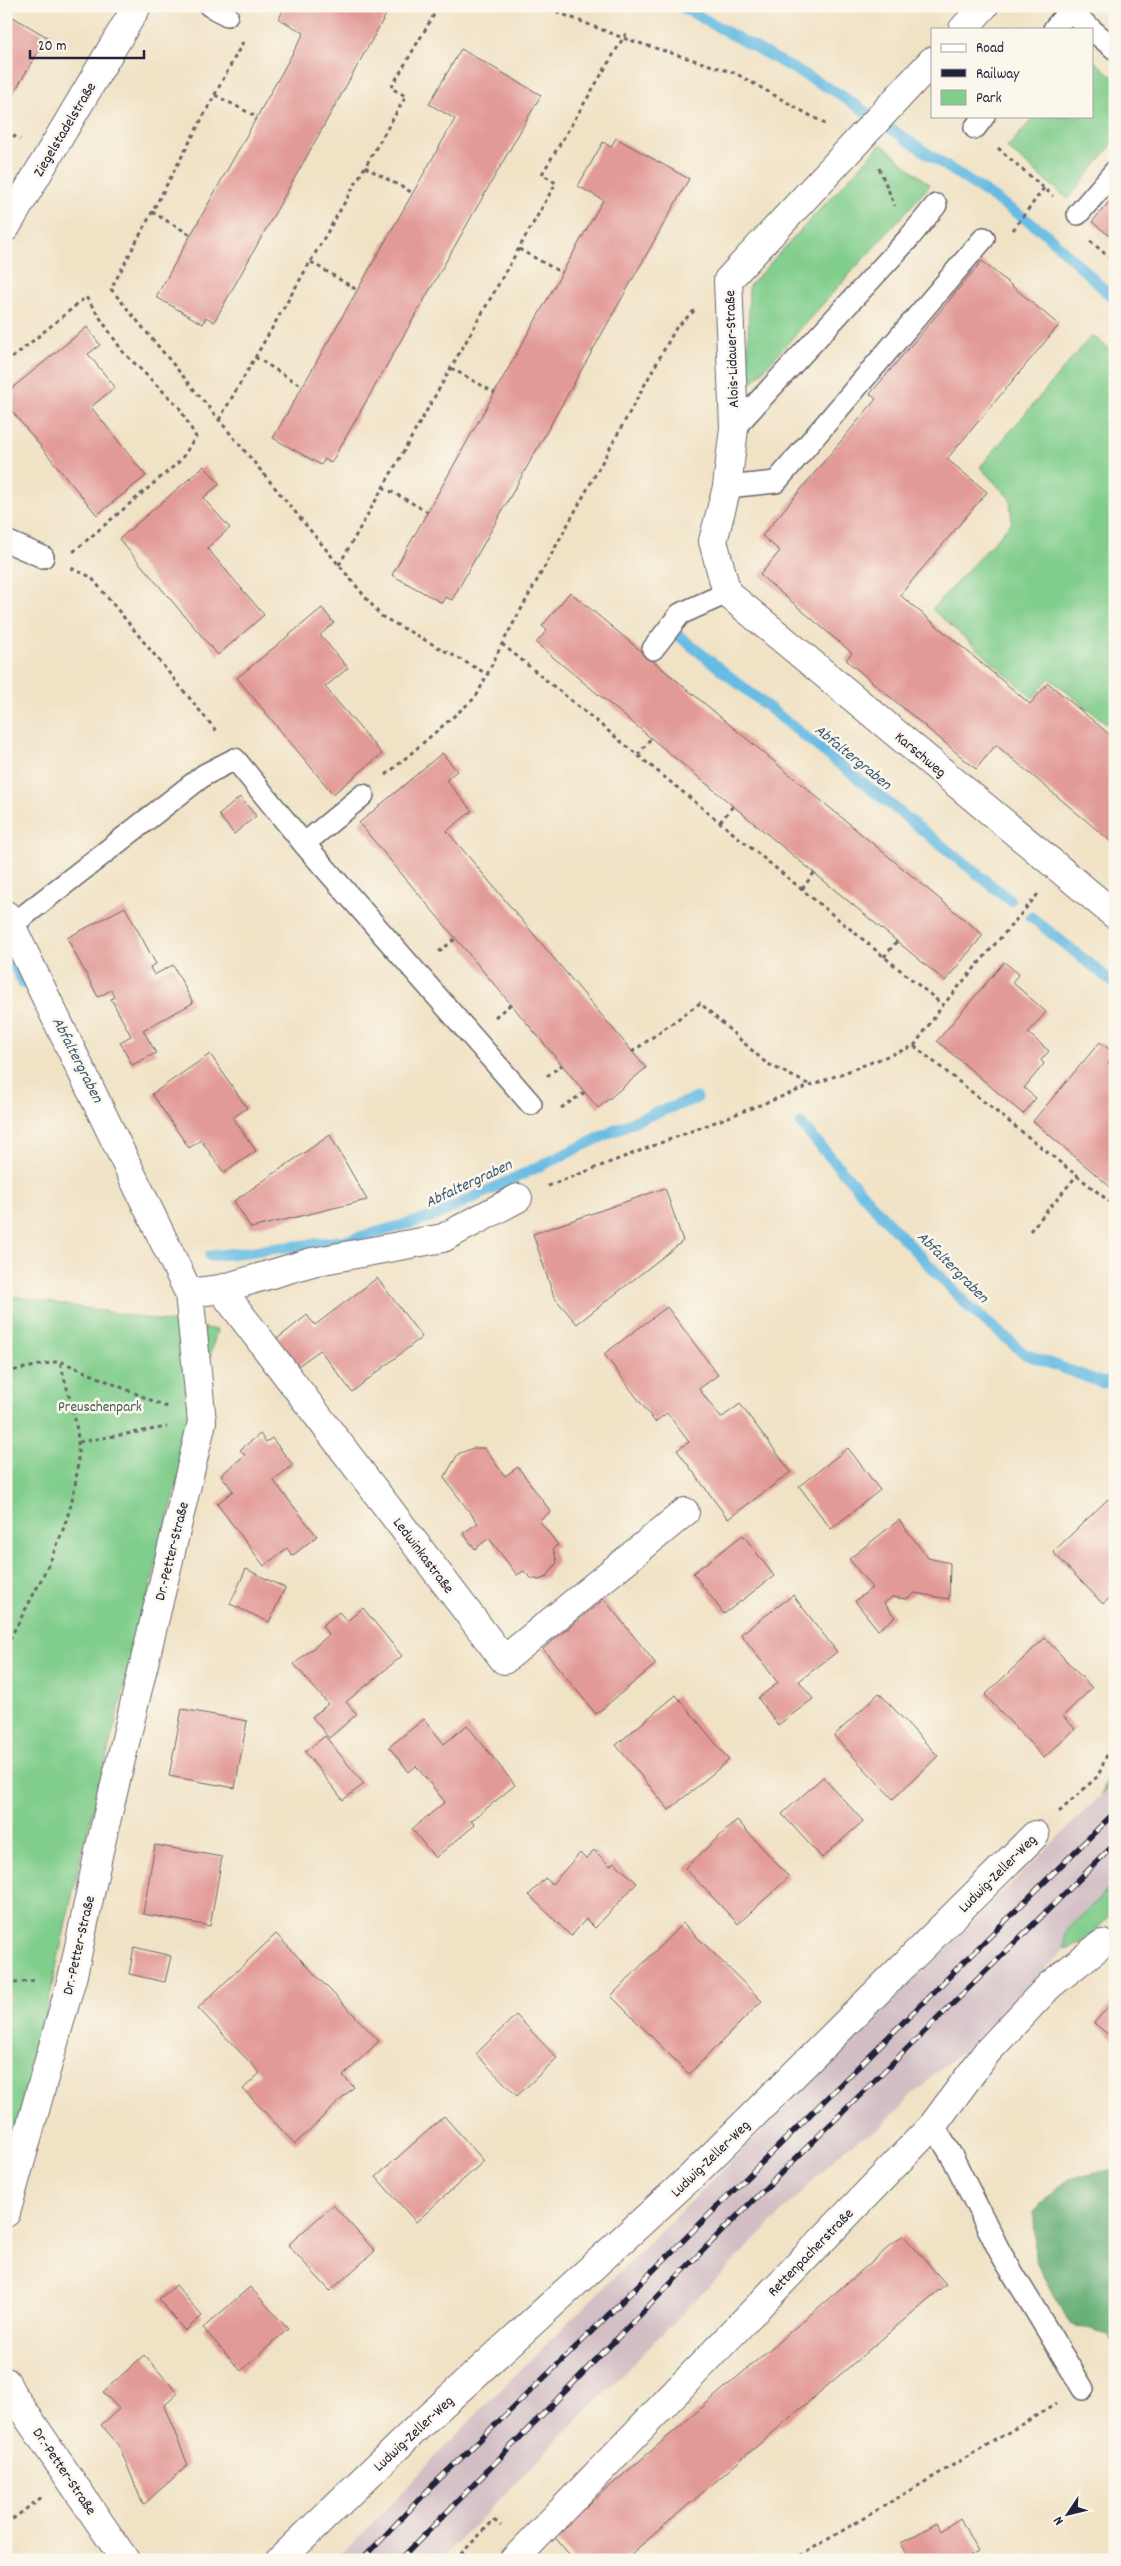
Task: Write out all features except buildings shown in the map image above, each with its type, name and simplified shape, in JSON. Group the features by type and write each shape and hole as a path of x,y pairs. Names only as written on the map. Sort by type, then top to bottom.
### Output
{"street":[{"name":"Ziegelstadelstraße","path":"6,227 137,6"},
{"path":"964,28 984,6"},
{"name":"Alois-Lidauer-Straße","path":"727,593 713,541 727,487 734,428 728,280 931,62"},
{"name":"Karschweg","path":"727,593 1115,915"},
{"name":"Dr.-Petter-Straße","path":"6,2213 72,1975 99,1851 202,1422 189,1293 9,920"},
{"path":"189,1293 221,1289 312,1262 443,1238 518,1198"},
{"name":"Ledwinkastraße","path":"221,1289 504,1660 685,1512"},
{"name":"Ludwig-Zeller-Weg","path":"280,2560 420,2426 693,2175 1035,1834"},
{"name":"Rettenpacherstraße","path":"514,2560 933,2125 987,2052 1050,1985 1102,1944"},
{"name":"Dr.-Petter-Straße","path":"6,2382 10,2391 125,2560"}],"lane":[{"path":"1055,28 1068,8 1090,28"},
{"path":"1094,32 1115,49"},
{"path":"1078,214 1115,171"},
{"path":"734,428 910,238 936,205"},
{"path":"727,487 776,482 984,238"},
{"path":"6,541 51,560"},
{"path":"653,649 680,614 727,593"},
{"path":"9,920 204,775 235,759 304,844 531,1104"},
{"path":"304,844 363,795"},
{"path":"933,2125 953,2158 1000,2252 1083,2389"}],"path":[{"path":"219,420 406,96 392,88 439,6"},
{"path":"542,6 623,38 735,73 861,137 880,170 910,238"},
{"path":"218,11 250,28 110,289 381,616 489,675"},
{"path":"339,565 556,183 542,174 628,30"},
{"path":"215,95 257,117"},
{"path":"979,122 1044,188 1078,214 1082,233 1115,262"},
{"path":"6,131 23,141"},
{"path":"365,167 412,193"},
{"path":"1014,230 1044,188"},
{"path":"152,212 191,235"},
{"path":"518,249 562,274"},
{"path":"311,262 357,290"},
{"path":"363,795 476,697 489,675 502,644 676,328 728,280"},
{"path":"6,363 86,297 123,352 179,407 196,437 180,461 51,560 91,577 215,727 235,759"},
{"path":"255,358 302,386"},
{"path":"451,368 495,393"},
{"path":"383,487 428,512"},
{"path":"502,644 943,1004"},
{"path":"638,755 651,738"},
{"path":"720,822 733,806"},
{"path":"518,1198 914,1046 943,1004 1034,899 1058,867"},
{"path":"802,889 814,873"},
{"path":"884,957 897,942"},
{"path":"632,1052 700,1003 766,1063 811,1085"},
{"path":"914,1046 1078,1174 1115,1206"},
{"path":"1030,1231 1078,1174"},
{"path":"6,1372 60,1361 202,1422"},
{"path":"6,1646 54,1557 75,1488 78,1442 60,1361"},
{"path":"78,1442 202,1422"},
{"name":"Ludwig-Zeller-Weg","path":"1035,1834 1098,1776 1115,1736"},
{"path":"793,2560 1083,2389"},
{"path":"6,2524 68,2476"}],"shaded area":[{"path":"1115,1781 1115,1883 1065,1932 1065,1949 969,2046 930,2078 878,2129 845,2148 440,2560 337,2560 487,2403"}],"green space":[{"path":"1094,61 1115,79 1115,141 1068,199 1007,148 1033,118 1094,118"},
{"path":"881,144 930,185 748,387 749,286"},
{"path":"1092,335 1115,354 1115,730 1049,678 1033,698 932,609 1012,522 1010,499 980,467"},
{"name":"Preuschenpark","path":"6,1295 217,1330 81,1855 6,2194"},
{"path":"1115,1756 1115,1781 1102,1794"},
{"path":"1115,1883 1115,1911 1083,1942 1065,1949 1065,1932"},
{"path":"1115,2169 1115,2346 1108,2335 1070,2324 1035,2259 1034,2212 1068,2179"}],"waterway":[{"path":"680,6 836,92 1043,231 1115,300"},
{"name":"Abfaltergraben","path":"679,636 1010,900"},
{"name":"Abfaltergraben","path":"1031,917 1115,984"},
{"name":"Abfaltergraben","path":"6,950 24,984"},
{"name":"Abfaltergraben","path":"210,1256 349,1240 435,1216 639,1119 697,1098"},
{"name":"Abfaltergraben","path":"801,1124 883,1217 969,1307 1025,1354 1103,1383 1115,1380"}],"railway":[{"path":"362,2560 431,2487 581,2342 1115,1812"},
{"path":"400,2560 722,2231 1115,1844"}]}
